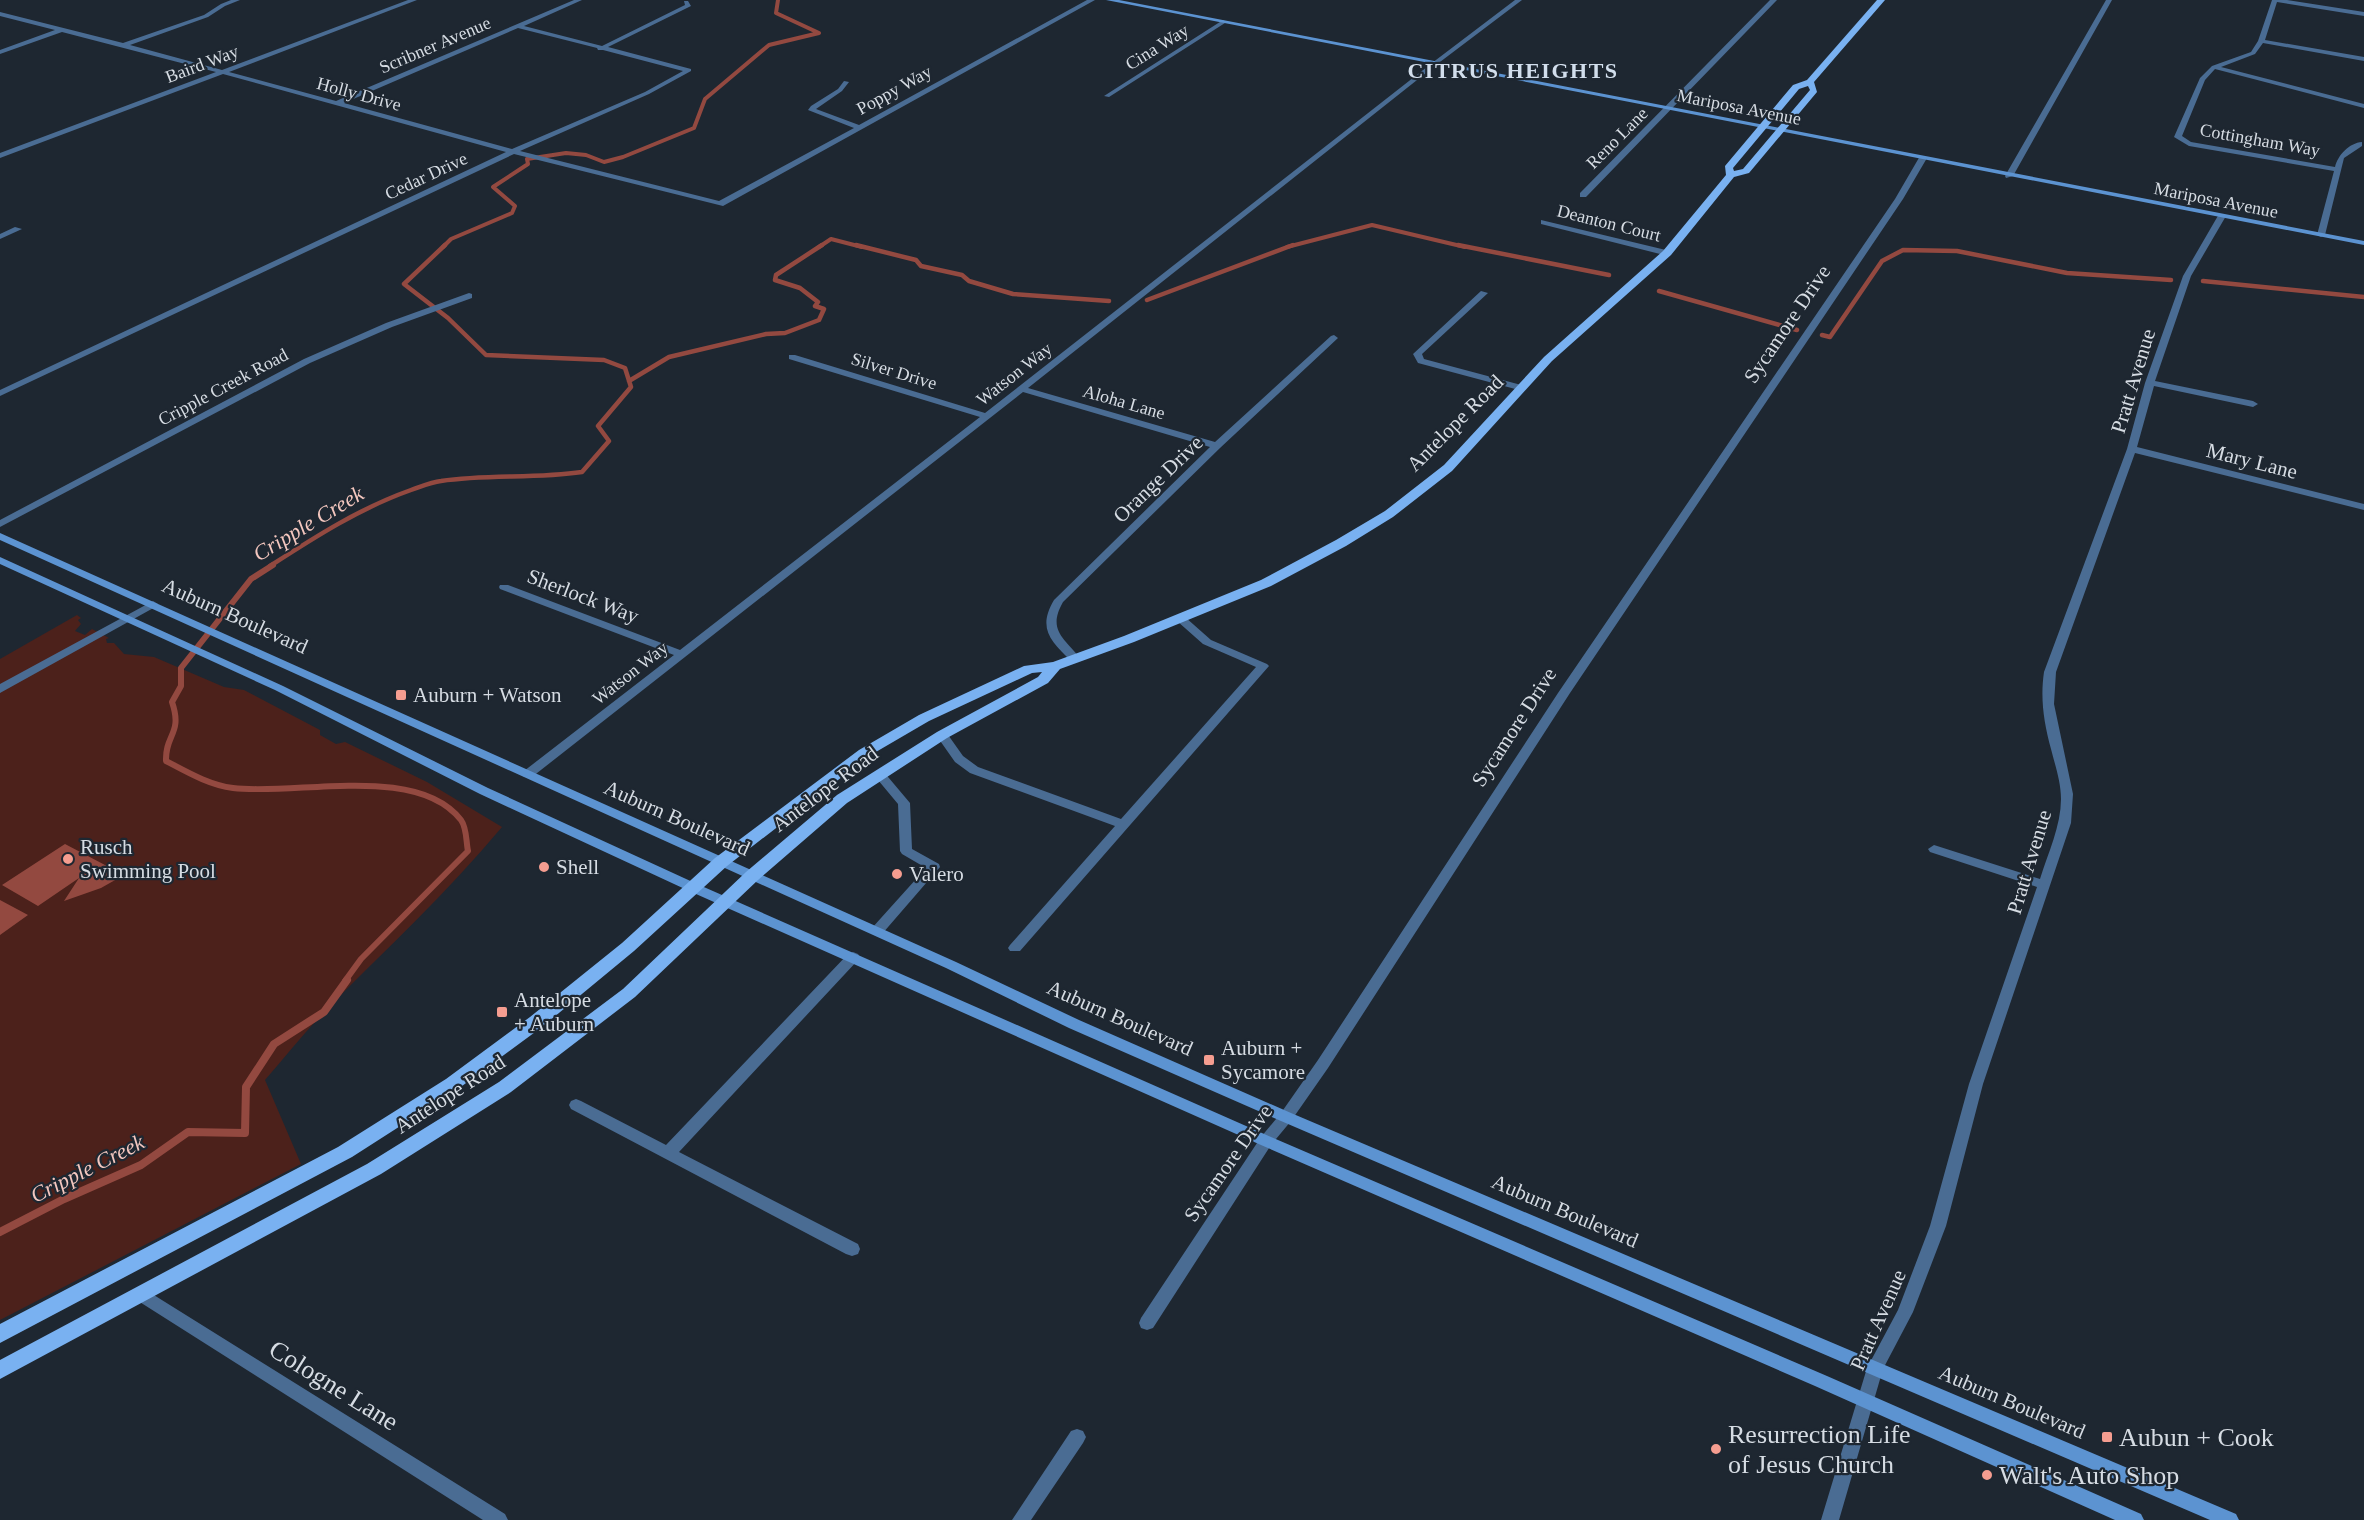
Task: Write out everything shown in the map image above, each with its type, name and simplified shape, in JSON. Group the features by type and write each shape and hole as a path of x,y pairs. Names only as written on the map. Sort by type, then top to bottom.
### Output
{"main road":[{"name":"Mariposa Avenue","path":"1109,0 2364,243"},
{"name":"Antelope Road","path":"1731,175 1728,168 1796,87 1810,82 1881,0"},
{"name":"Antelope Road","path":"0,1334 345,1152 399,1119 536,1022 628,947 721,862 864,753 924,718 979,690 1029,669 1055,666 1182,619 1276,578 1389,514 1448,468 1548,359 1666,252 1731,175 1746,171 1814,90 1810,82"},
{"name":"Auburn Boulevard","path":"0,536 878,931 1074,1024 1286,1117 2230,1520"},
{"path":"0,560 189,646 484,790 692,887 1266,1141 1821,1381 2135,1520"},
{"name":"Antelope Road","path":"0,1370 374,1169 505,1087 628,993 752,876 842,799 942,735 1043,680 1055,666"}],"street":[{"path":"123,45 206,16 223,5 237,0"},
{"name":"Baird Way","path":"0,156 414,0"},
{"name":"Scribner Avenue","path":"338,103 579,0"},
{"name":"Poppy Way","path":"711,203 720,204 741,193 1092,0"},
{"name":"Watson Way","path":"528,774 1434,64 1519,0"},
{"name":"Reno Lane","path":"1583,195 1774,0"},
{"path":"2009,176 2109,0"},
{"path":"2214,67 2253,53 2261,41 2275,0 2364,14"},
{"path":"517,26 600,49 689,5 686,2"},
{"name":"Holly Drive","path":"0,14 711,203"},
{"name":"Cina Way","path":"1107,96 1223,22"},
{"path":"0,52 62,30"},
{"path":"2261,41 2364,59"},
{"name":"Cedar Drive","path":"0,393 514,151 647,93 689,70 600,49"},
{"path":"2214,67 2364,106"},
{"name":"Cottingham Way","path":"2214,67 2202,79 2178,137 2190,144 2336,170"},
{"path":"846,81 840,90 813,107 812,110 858,127"},
{"path":"2320,235 2340,157 2359,144"},
{"name":"Sycamore Drive","path":"1147,1323 1266,1141 1286,1117 1558,701 1886,218 1923,158"},
{"name":"Pratt Avenue","path":"1830,1520 1875,1368 1905,1312 1938,1226 1976,1084 2065,823 2067,797 2049,724 2048,682 2132,449 2150,383 2187,276 2222,216"},
{"name":"Deanton Court","path":"1544,222 1666,252"},
{"path":"0,237 18,229"},
{"path":"1484,292 1417,354 1421,361 1522,388"},
{"name":"Cripple Creek Road","path":"0,524 307,361 469,296"},
{"name":"Orange Drive","path":"1075,659 1051,631 1050,617 1059,600 1217,446 1334,338"},
{"name":"Silver Drive","path":"792,357 987,416"},
{"path":"2150,383 2253,404"},
{"name":"Aloha Lane","path":"1021,389 1217,446"},
{"name":"Mary Lane","path":"2132,449 2364,507"},
{"name":"Sherlock Way","path":"504,587 682,654"},
{"path":"0,689 153,604"},
{"path":"1015,948 1263,666 1214,645 1182,619"},
{"path":"942,735 959,759 974,770 1122,824"},
{"path":"878,931 934,867 906,851 904,803 879,774"},
{"path":"1934,849 2045,885"},
{"path":"667,1154 853,957"},
{"path":"576,1105 852,1249"},
{"name":"Cologne Lane","path":"141,1294 499,1520"},
{"path":"1021,1520 1077,1437"}],"shaded area":[{"path":"77,615 81,618 78,620 81,624 75,631 85,635 92,629 109,638 106,639 107,643 114,643 124,654 154,657 224,687 244,690 320,730 320,735 336,744 345,742 427,782 502,827 438,898 325,1011 265,1080 301,1164 0,1320 0,659"},
{"name":"Rusch Swimming Pool","path":"65,844 124,875 101,888 64,901 79,878 38,906 2,885"},
{"path":"0,900 28,915 0,935"}],"waterway":[{"name":"Cripple Creek","path":"445,245 451,239 512,213 515,206 493,187 528,164 527,159 566,153 586,155 604,162 623,157 694,128 705,99 769,45 819,33 776,13 778,0"},
{"path":"1289,246 1372,225 1465,247"},
{"path":"822,245 831,239 862,247"},
{"name":"Cripple Creek","path":"445,245 404,284 448,318 486,355 604,360 625,368 629,381"},
{"path":"629,381 669,357 766,334 785,333 819,320 824,309 815,306 818,302 800,288 775,280 776,275 822,245"},
{"path":"856,245 916,260 921,266 962,275 969,281 1013,294 1109,301"},
{"path":"1289,246 1293,245"},
{"path":"1458,245 1609,275"},
{"path":"1147,300 1289,246"},
{"path":"1822,335 1830,337 1882,261 1903,250 1957,251 2067,273 2171,280"},
{"path":"2203,281 2364,297"},
{"path":"1659,291 1797,330"},
{"name":"Cripple Creek","path":"270,566 356,514 392,497 433,482 582,472 609,441 598,426 631,387 629,381"},
{"name":"Cripple Creek","path":"273,565 251,579 181,668 181,686 172,702 175,728 166,752 166,761 207,781 233,788 354,786 386,787 416,792 441,803 461,820 465,831 468,851 361,959 345,981"},
{"name":"Cripple Creek","path":"0,1232 64,1199 141,1165 188,1132 245,1133 246,1087 274,1044 324,1012 347,980"}],"place":[{"name":"Auburn + Watson","path":"401,695"},
{"name":"Rusch Swimming Pool","path":"68,859"},
{"name":"Shell","path":"544,867"},
{"name":"Valero","path":"897,874"},
{"name":"Antelope + Auburn","path":"502,1012"},
{"name":"Auburn + Sycamore","path":"1209,1060"},
{"name":"Aubun + Cook","path":"2107,1437"},
{"name":"Resurrection Life of Jesus Church","path":"1716,1449"},
{"name":"Walt's Auto Shop","path":"1987,1475"}],"district":[{"name":"CITRUS HEIGHTS","path":"1513,70"}]}
